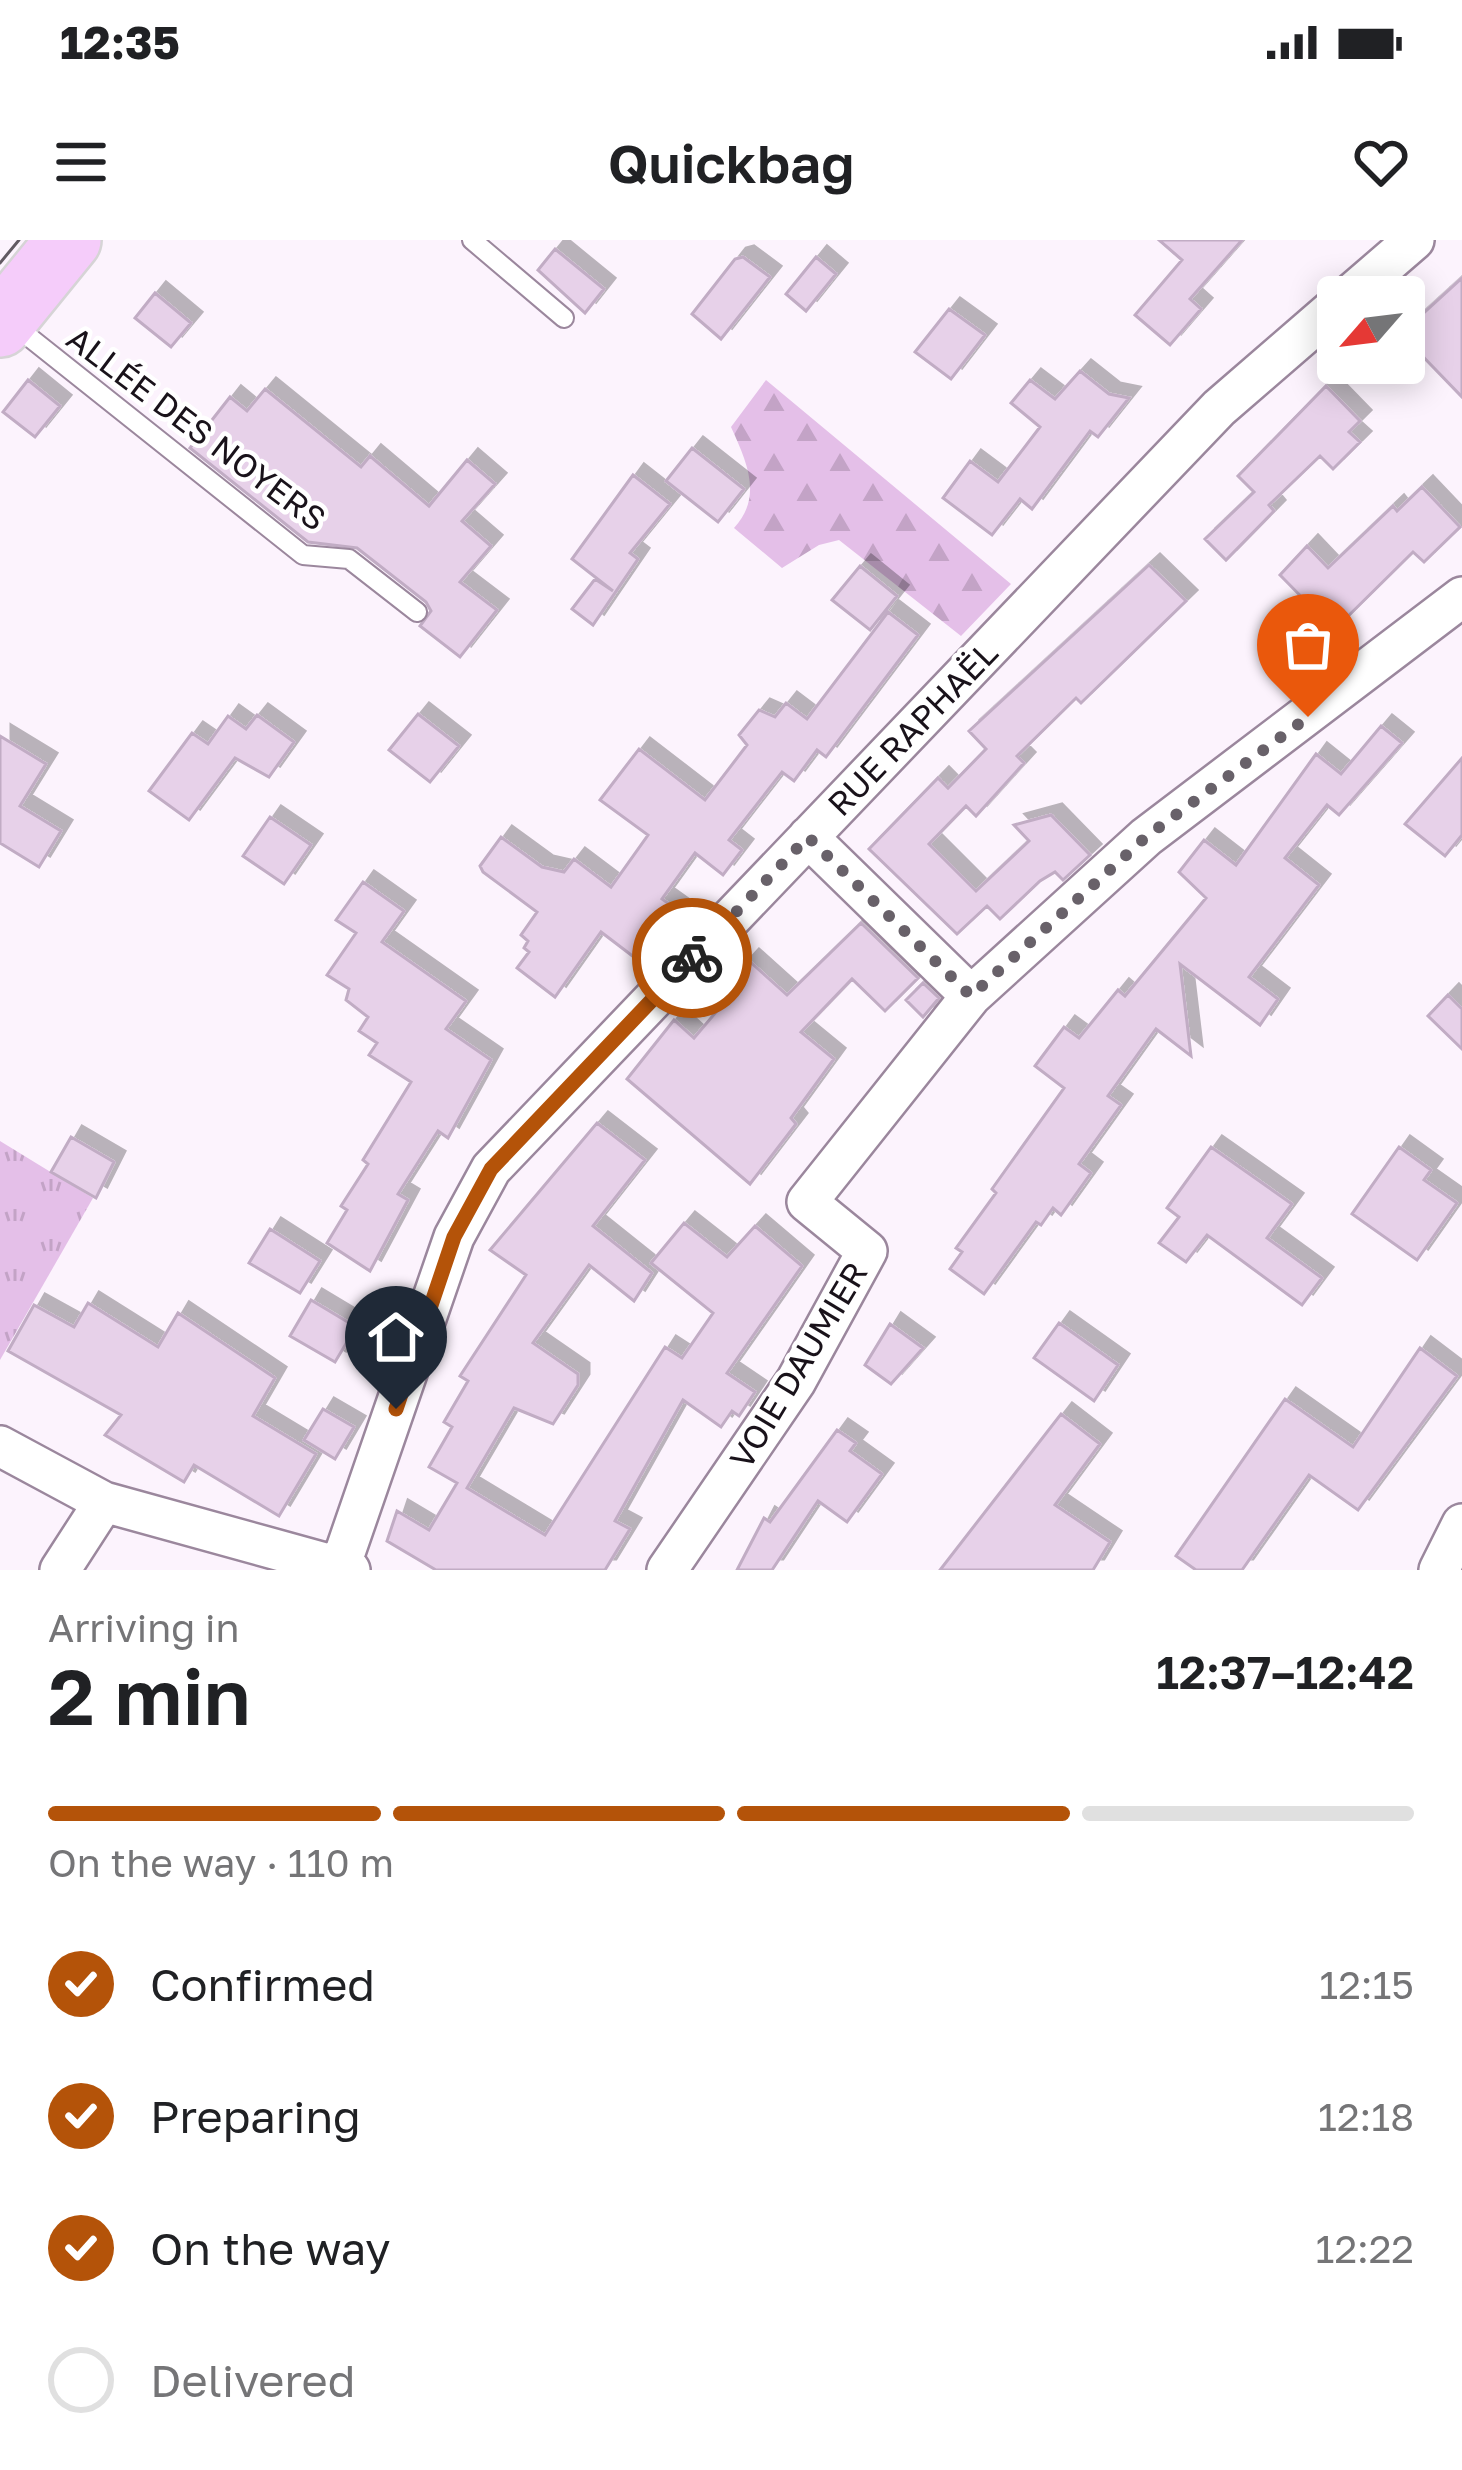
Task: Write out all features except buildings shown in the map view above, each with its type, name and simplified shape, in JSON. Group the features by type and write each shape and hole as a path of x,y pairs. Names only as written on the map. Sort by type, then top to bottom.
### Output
{"main road":[{"path":"3,321 69,240"}],"street":[{"path":"1372,276 1414,240"},
{"name":"RUE RAPHAËL","path":"346,1567 454,1237 491,1169 1219,408 1317,323"},
{"name":"VOIE DAUMIER","path":"667,1570 796,1381 867,1251 807,1202 971,996 1146,837 1462,597"},
{"path":"808,837 971,996"},
{"path":"0,1446 104,1502 346,1567"},
{"path":"60,1570 104,1502"},
{"path":"1439,1570 1462,1524"}],"lane":[{"path":"472,240 564,318"},
{"name":"ALLÉE DES NOYERS","path":"3,321 303,555 349,559 417,612"}],"green space":[{"path":"766,380 1011,584 961,636 839,540 819,545 782,568 734,528 750,492 747,466 731,427"},
{"path":"0,1141 93,1198 0,1360"}],"tram line":[{"path":"0,263 19,240"}],"way so far":[{"path":"692,958 808,837 971,996 1146,837 1308,717"}],"route":[{"path":"396,1409 454,1237 491,1169 692,958"}]}
